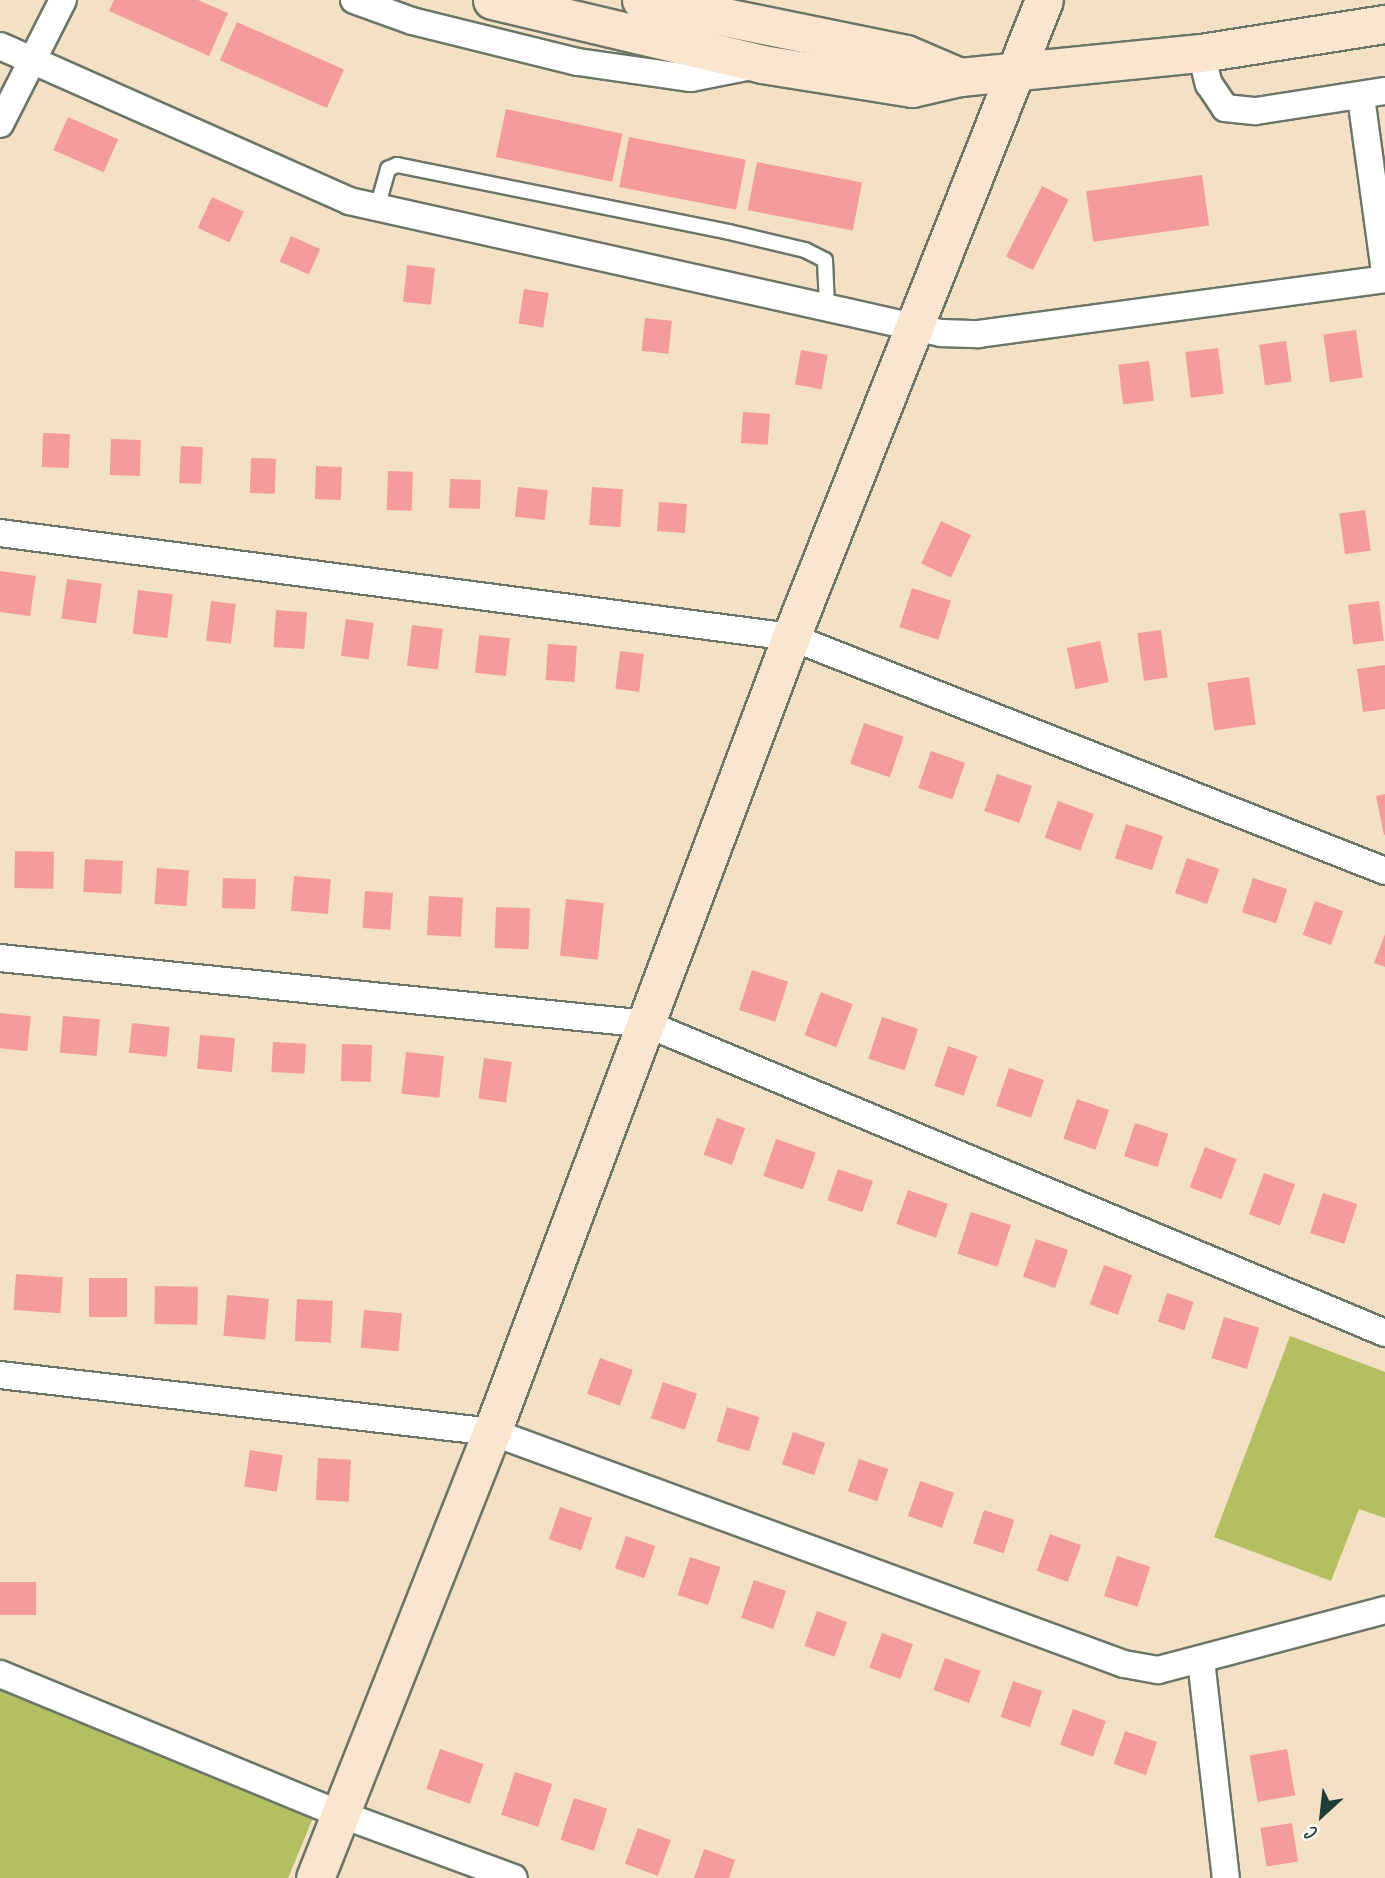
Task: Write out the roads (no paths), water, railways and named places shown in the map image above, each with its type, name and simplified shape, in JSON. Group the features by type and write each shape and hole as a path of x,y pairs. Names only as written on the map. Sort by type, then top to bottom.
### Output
{"street":[{"path":"0,124 63,0"},
{"path":"354,0 412,22 578,62 691,78 762,64"},
{"path":"492,0 762,64 912,88 960,77 1018,74 1201,53 1385,24"},
{"path":"641,0 769,29 906,54 960,77"},
{"path":"741,0 769,29"},
{"path":"315,1878 492,1432 648,1024 791,636 1018,74 1044,0"},
{"path":"0,47 349,201 915,327 978,334 1385,279"},
{"path":"1201,53 1209,84 1225,108 1256,111 1373,94 1385,272"},
{"path":"0,533 791,636 1385,871"},
{"path":"0,958 648,1024 1385,1333"},
{"path":"0,1375 492,1432 1124,1664 1157,1670 1385,1610"},
{"path":"1201,1660 1226,1878"},
{"path":"0,1674 340,1814 514,1878"}],"lane":[{"path":"377,208 388,169 397,165 729,232 805,250 825,260 827,307"}]}
